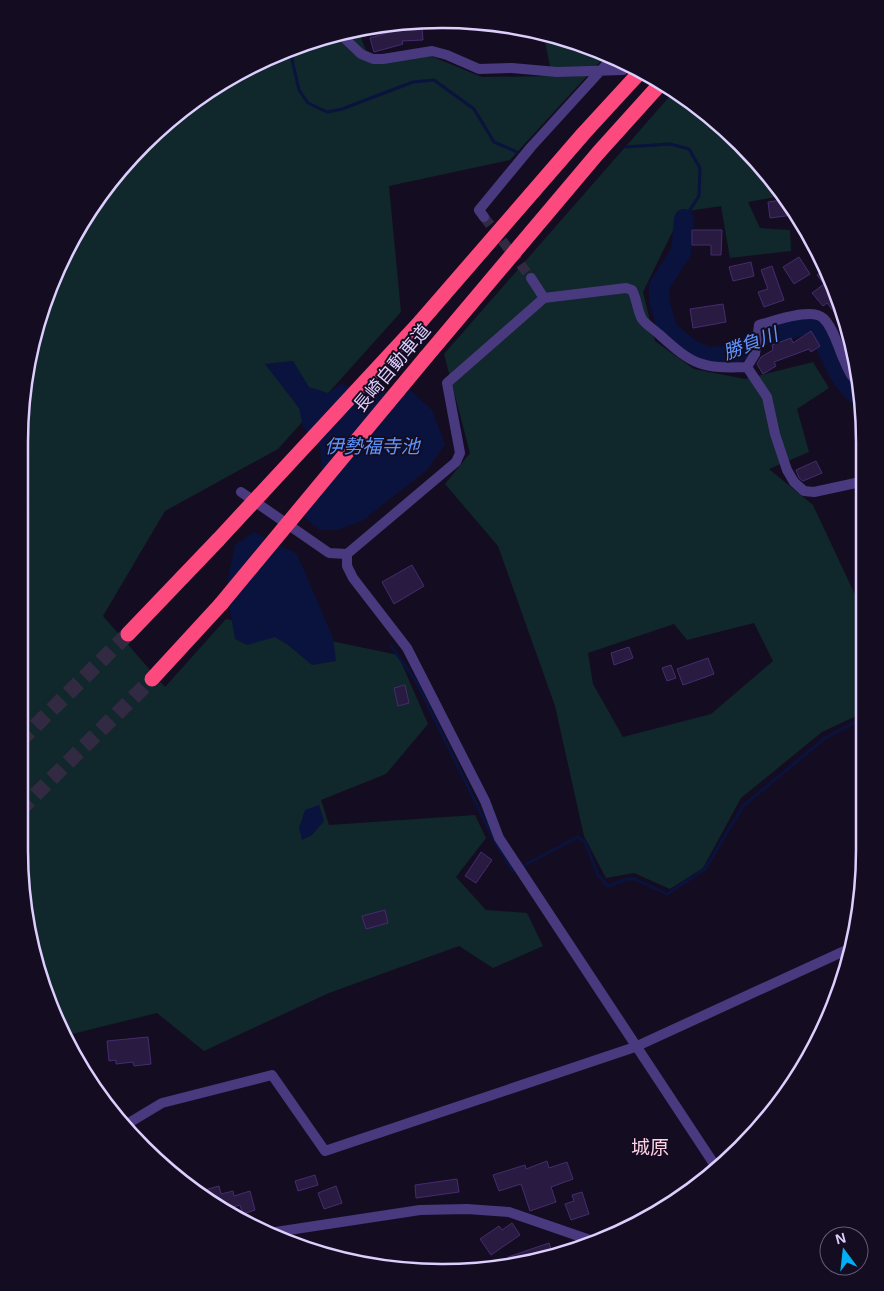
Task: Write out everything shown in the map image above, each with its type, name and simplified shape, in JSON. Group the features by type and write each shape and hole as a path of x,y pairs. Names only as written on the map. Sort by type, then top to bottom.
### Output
{"highway":[{"name":"長崎自動車道","path":"128,634 218,540 420,321 584,132 637,76"},
{"name":"長崎自動車道","path":"152,679 221,604 598,153 657,88"}],"street":[{"path":"346,39 361,54 373,59 432,51 447,55 479,69 512,68 557,72 623,70"},
{"path":"484,217 479,210 531,147 609,63"},
{"path":"531,278 544,298"},
{"path":"241,492 329,553 347,554 456,462 460,454 448,383 544,298 626,288 632,290 638,301 642,319 680,353 699,364 719,368 747,367"},
{"path":"747,367 755,354 759,325 804,314 815,314 823,318 831,329 851,375"},
{"path":"747,367 767,397 775,434 787,470 794,482 804,491 814,492 856,483"},
{"path":"347,554 347,566 354,578 407,648 485,801 499,838 635,1047 713,1163"},
{"path":"130,1122 162,1103 272,1075 325,1151 635,1047 843,951"},
{"path":"281,1231 420,1210 467,1209 509,1212 585,1238"}],"green space":[{"path":"360,35 369,58 426,54 482,77 552,76 545,41 575,49 602,59 510,160 389,186 401,312 278,449 165,511 103,616 165,687 226,619 398,655 428,724 386,774 321,800 329,825 475,815 486,838 456,877 486,910 527,913 543,946 493,968 459,946 329,993 204,1051 157,1013 71,1034 49,982 35,930 31,903 28,876 28,415 35,361 49,309 70,259 97,212 113,190 130,169 169,130 212,97 235,83 259,70 309,49"},
{"path":"669,97 672,97 715,130 754,169 776,197 748,202 760,228 790,230 791,251 730,258 721,206 682,212 643,292 655,341 694,369 745,379 813,362 829,388 797,409 809,452 769,469 813,505 856,597 856,716 822,732 741,798 703,868 670,889 634,873 606,878 584,836 555,706 498,546 445,484 470,453 444,354","holes":["754,623 773,661 711,714 623,737 593,684 588,653 674,624 687,640"]}],"water":[{"name":"伊勢福寺池","path":"293,361 309,387 328,393 341,384 375,394 409,389 432,410 445,444 427,470 362,521 337,530 319,530 304,517 322,473 320,447 303,427 299,408 265,364"},
{"path":"254,532 297,554 333,638 336,661 312,665 275,637 247,645 235,639 226,589 235,545"},
{"path":"319,805 324,821 312,835 302,840 299,828 305,810"}],"building":[{"path":"422,28 423,40 402,41 403,44 374,52 370,38 398,30"},
{"path":"779,200 789,216 770,218 768,202"},
{"path":"692,230 722,230 721,255 711,255 711,245 692,245"},
{"path":"799,257 810,274 794,284 783,267"},
{"path":"751,262 754,276 733,281 729,267"},
{"path":"772,266 784,300 764,307 758,292 768,289 761,270"},
{"path":"820,273 837,315 827,303 823,306 812,293 824,284 817,275"},
{"path":"723,304 726,322 693,328 690,309"},
{"path":"811,331 820,346 811,352 809,349 774,362 776,366 763,374 757,364 761,357 773,350 772,345 791,338 793,343"},
{"path":"816,461 822,473 803,481 799,478 796,470"},
{"path":"412,565 424,586 394,604 382,582"},
{"path":"629,647 633,658 614,665 611,653"},
{"path":"708,658 714,674 683,685 677,669"},
{"path":"671,665 676,678 667,681 662,668"},
{"path":"405,685 409,703 398,706 394,688"},
{"path":"481,852 492,860 476,883 465,876"},
{"path":"385,910 388,923 366,929 362,916"},
{"path":"148,1037 151,1064 134,1066 133,1062 116,1064 116,1060 109,1061 107,1041"},
{"path":"547,1161 549,1168 567,1162 573,1179 551,1187 556,1202 530,1211 521,1184 499,1191 493,1175 525,1165 526,1169"},
{"path":"315,1175 318,1185 298,1191 295,1181"},
{"path":"457,1179 459,1192 416,1198 415,1185"},
{"path":"219,1186 221,1194 233,1191 234,1196 250,1191 255,1210 245,1213 242,1212 240,1205 233,1207 206,1190"},
{"path":"336,1186 342,1203 324,1209 318,1193"},
{"path":"582,1192 589,1214 571,1220 565,1204 574,1201 572,1195"},
{"path":"512,1223 520,1235 491,1255 480,1239 499,1226 502,1230"},
{"path":"549,1243 551,1249 523,1256 508,1257"}],"waterway":[{"path":"291,56 299,90 308,103 327,112 342,109 413,82 434,80 474,109 494,142 517,152"},
{"path":"626,147 670,144 689,149 700,168 699,196 684,219"},
{"name":"勝負川","path":"684,219 681,252 659,286 659,301 668,331 692,350 708,357 725,356 744,349 763,336 807,324 816,327 844,381 853,391"},
{"path":"391,646 416,681 494,840 513,871 578,837 585,842 598,875 608,886 627,879 635,879 667,894 705,869 743,806 825,738 856,722"}],"tunnel":[{"path":"484,217 531,278"},
{"path":"28,733 128,634"},
{"path":"28,802 152,679"}],"district":[{"name":"城原","path":"650,1147"}]}
